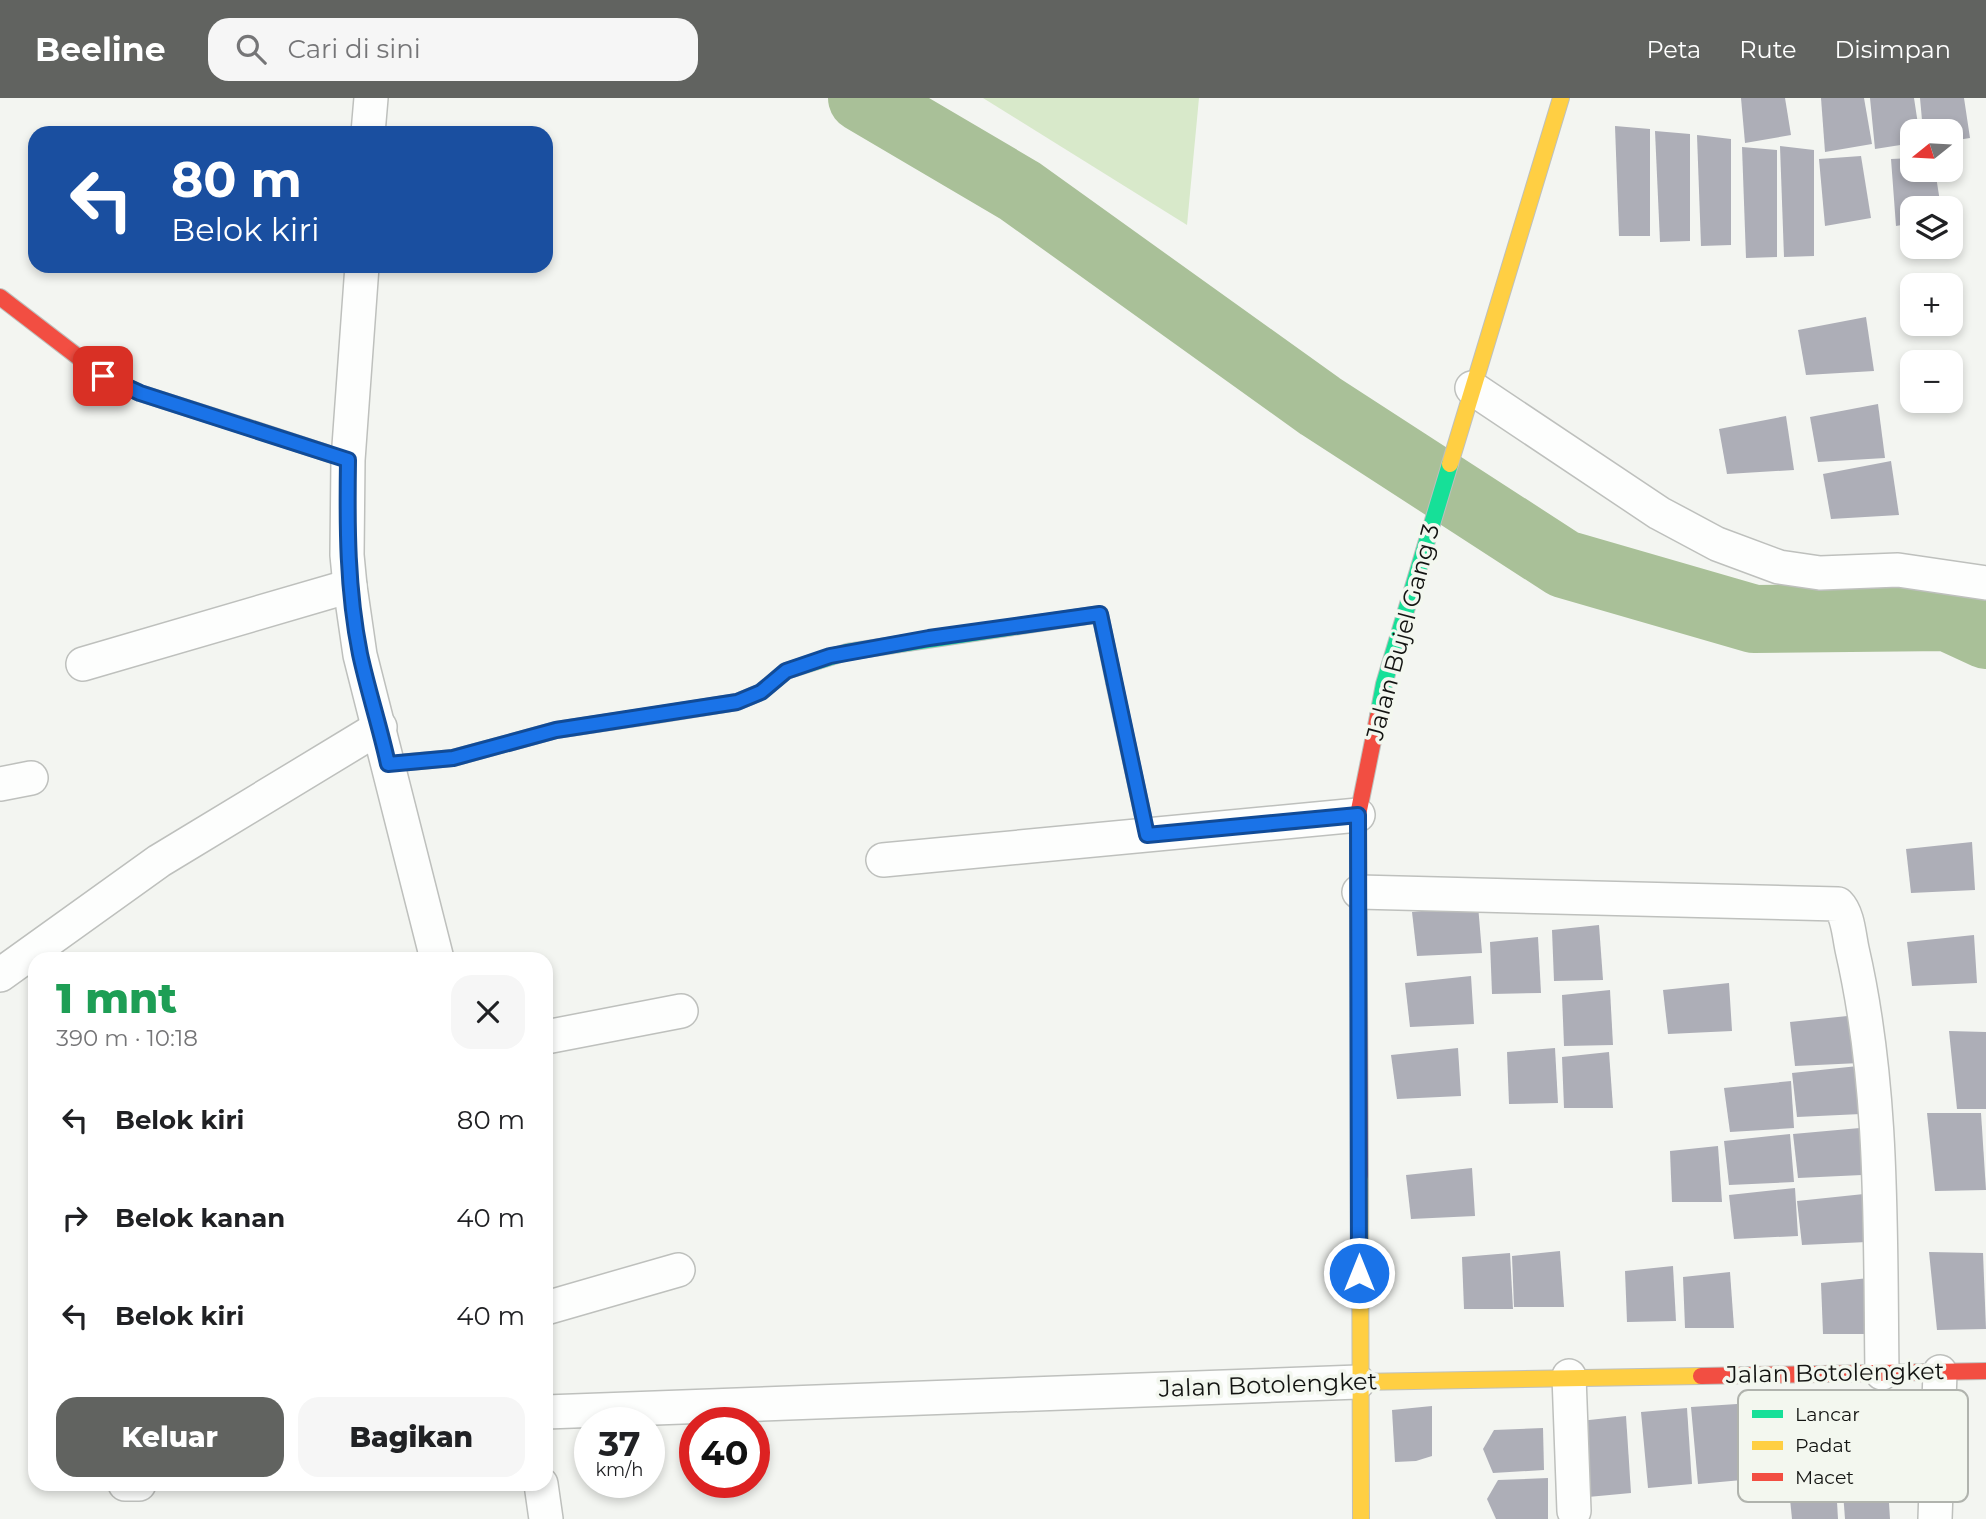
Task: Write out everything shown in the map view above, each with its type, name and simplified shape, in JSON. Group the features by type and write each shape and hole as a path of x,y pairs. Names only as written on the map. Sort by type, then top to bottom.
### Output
{"street":[{"path":"369,126 371,98"},
{"name":"Jalan Bujel Gang 3","path":"1361,1519 1358,1382 1358,815 1376,713 1468,400 1562,98"},
{"path":"361,273 348,460 347,555 350,586 360,655 435,952"},
{"path":"0,297 103,376 140,393 348,460"},
{"path":"1468,400 1659,513 1729,549 1779,567 1820,573 1898,570 1986,583"},
{"path":"83,664 350,586"},
{"path":"388,764 453,758 556,730 737,702 761,692 786,671 847,652 1100,614 1147,835"},
{"path":"32,952 159,861 380,727"},
{"path":"883,860 1358,815"},
{"path":"1359,892 1838,904 1845,917 1858,972 1878,1132 1882,1373"},
{"path":"0,975 28,955"},
{"path":"553,1036 681,1011"},
{"path":"553,1306 678,1270"},
{"name":"Jalan Botolengket","path":"553,1406 1569,1376 1986,1371"},
{"path":"1939,1390 1940,1372"},
{"path":"1569,1376 1574,1511"},
{"path":"542,1491 546,1519"}],"green space":[{"path":"983,98 1199,98 1187,225"}],"building":[{"path":"1741,98 1785,98 1791,135 1745,143"},
{"path":"1821,98 1864,98 1872,144 1825,152"},
{"path":"1870,98 1914,98 1917,119 1900,119 1900,145 1875,149"},
{"path":"1920,98 1964,98 1970,138 1964,139 1964,119 1922,119"},
{"path":"1615,126 1650,129 1650,236 1619,236"},
{"path":"1655,131 1690,134 1690,241 1660,242"},
{"path":"1697,135 1731,139 1731,245 1701,246"},
{"path":"1780,146 1814,150 1814,256 1784,257"},
{"path":"1742,147 1777,150 1777,257 1746,258"},
{"path":"1861,156 1871,218 1825,226 1819,159"},
{"path":"1891,159 1900,159 1900,182 1937,182 1939,196 1900,196 1900,225 1896,226"},
{"path":"1866,317 1874,371 1806,375 1798,330"},
{"path":"1878,404 1885,458 1818,462 1810,417"},
{"path":"1786,416 1794,470 1727,474 1719,429"},
{"path":"1891,461 1899,515 1831,519 1823,474"},
{"path":"1972,842 1975,890 1911,893 1906,849"},
{"path":"1478,905 1482,953 1417,956 1412,912"},
{"path":"1599,925 1603,980 1554,981 1552,930"},
{"path":"1974,935 1977,983 1912,986 1907,942"},
{"path":"1538,937 1541,993 1492,994 1490,942"},
{"path":"1471,976 1474,1024 1410,1027 1405,983"},
{"path":"1729,983 1732,1031 1668,1034 1663,990"},
{"path":"1610,990 1613,1045 1564,1046 1562,995"},
{"path":"1857,1015 1860,1063 1795,1066 1790,1022"},
{"path":"1949,1031 1986,1032 1986,1109 1957,1109"},
{"path":"1458,1048 1461,1096 1397,1099 1391,1055"},
{"path":"1555,1048 1558,1103 1509,1104 1507,1052"},
{"path":"1609,1052 1613,1108 1564,1108 1562,1057"},
{"path":"1858,1066 1861,1114 1797,1117 1792,1073"},
{"path":"1791,1081 1794,1128 1730,1132 1724,1088"},
{"path":"1927,1113 1981,1113 1986,1190 1935,1191"},
{"path":"1860,1128 1862,1175 1798,1178 1793,1134"},
{"path":"1790,1134 1794,1182 1729,1185 1724,1141"},
{"path":"1718,1146 1722,1202 1672,1202 1670,1151"},
{"path":"1472,1168 1475,1216 1411,1219 1406,1175"},
{"path":"1795,1188 1798,1236 1734,1239 1729,1195"},
{"path":"1864,1194 1867,1242 1802,1245 1797,1201"},
{"path":"1560,1251 1564,1307 1514,1307 1512,1256"},
{"path":"1929,1252 1983,1253 1986,1329 1937,1330"},
{"path":"1510,1253 1513,1309 1464,1309 1462,1257"},
{"path":"1673,1266 1676,1321 1627,1322 1625,1271"},
{"path":"1730,1272 1734,1328 1685,1328 1683,1277"},
{"path":"1869,1278 1873,1334 1823,1334 1821,1283"},
{"path":"1737,1404 1738,1480 1698,1484 1691,1407"},
{"path":"1432,1406 1432,1456 1416,1461 1395,1462 1392,1410"},
{"path":"1687,1408 1692,1484 1648,1488 1641,1412"},
{"path":"1626,1416 1631,1493 1588,1497 1580,1421"},
{"path":"1543,1428 1544,1470 1493,1473 1483,1449 1494,1430"},
{"path":"1548,1478 1548,1519 1496,1519 1487,1499 1498,1480"},
{"path":"1790,1502 1837,1502 1838,1519 1792,1519"},
{"path":"1844,1502 1889,1502 1890,1519 1845,1519"}],"waterway":[{"path":"862,98 1020,191 1320,406 1564,564 1754,619 1947,617 1986,635"}],"traffic: fast":[{"path":"1378,716 1384,684 1450,464"},
{"path":"656,715 737,702 761,692 786,671 847,652 1100,614 1114,682"}],"traffic: slow":[{"path":"1450,464 1561,98"},
{"path":"247,427 348,460"},
{"path":"1114,682 1147,835"},
{"path":"388,764 453,758 556,730 656,715"},
{"path":"1360,1175 1361,1519"},
{"path":"1358,1382 1701,1376"}],"traffic: jam":[{"path":"0,297 103,376 140,393 247,427"},
{"path":"1360,1175 1358,815 1378,716"},
{"path":"1701,1376 1986,1371"}],"route":[{"path":"103,376 140,393 348,460 347,555 350,586 360,655 388,764 453,758 556,730 737,702 761,692 786,671 847,652 1100,614 1147,835 1358,815 1359,1273"}]}
